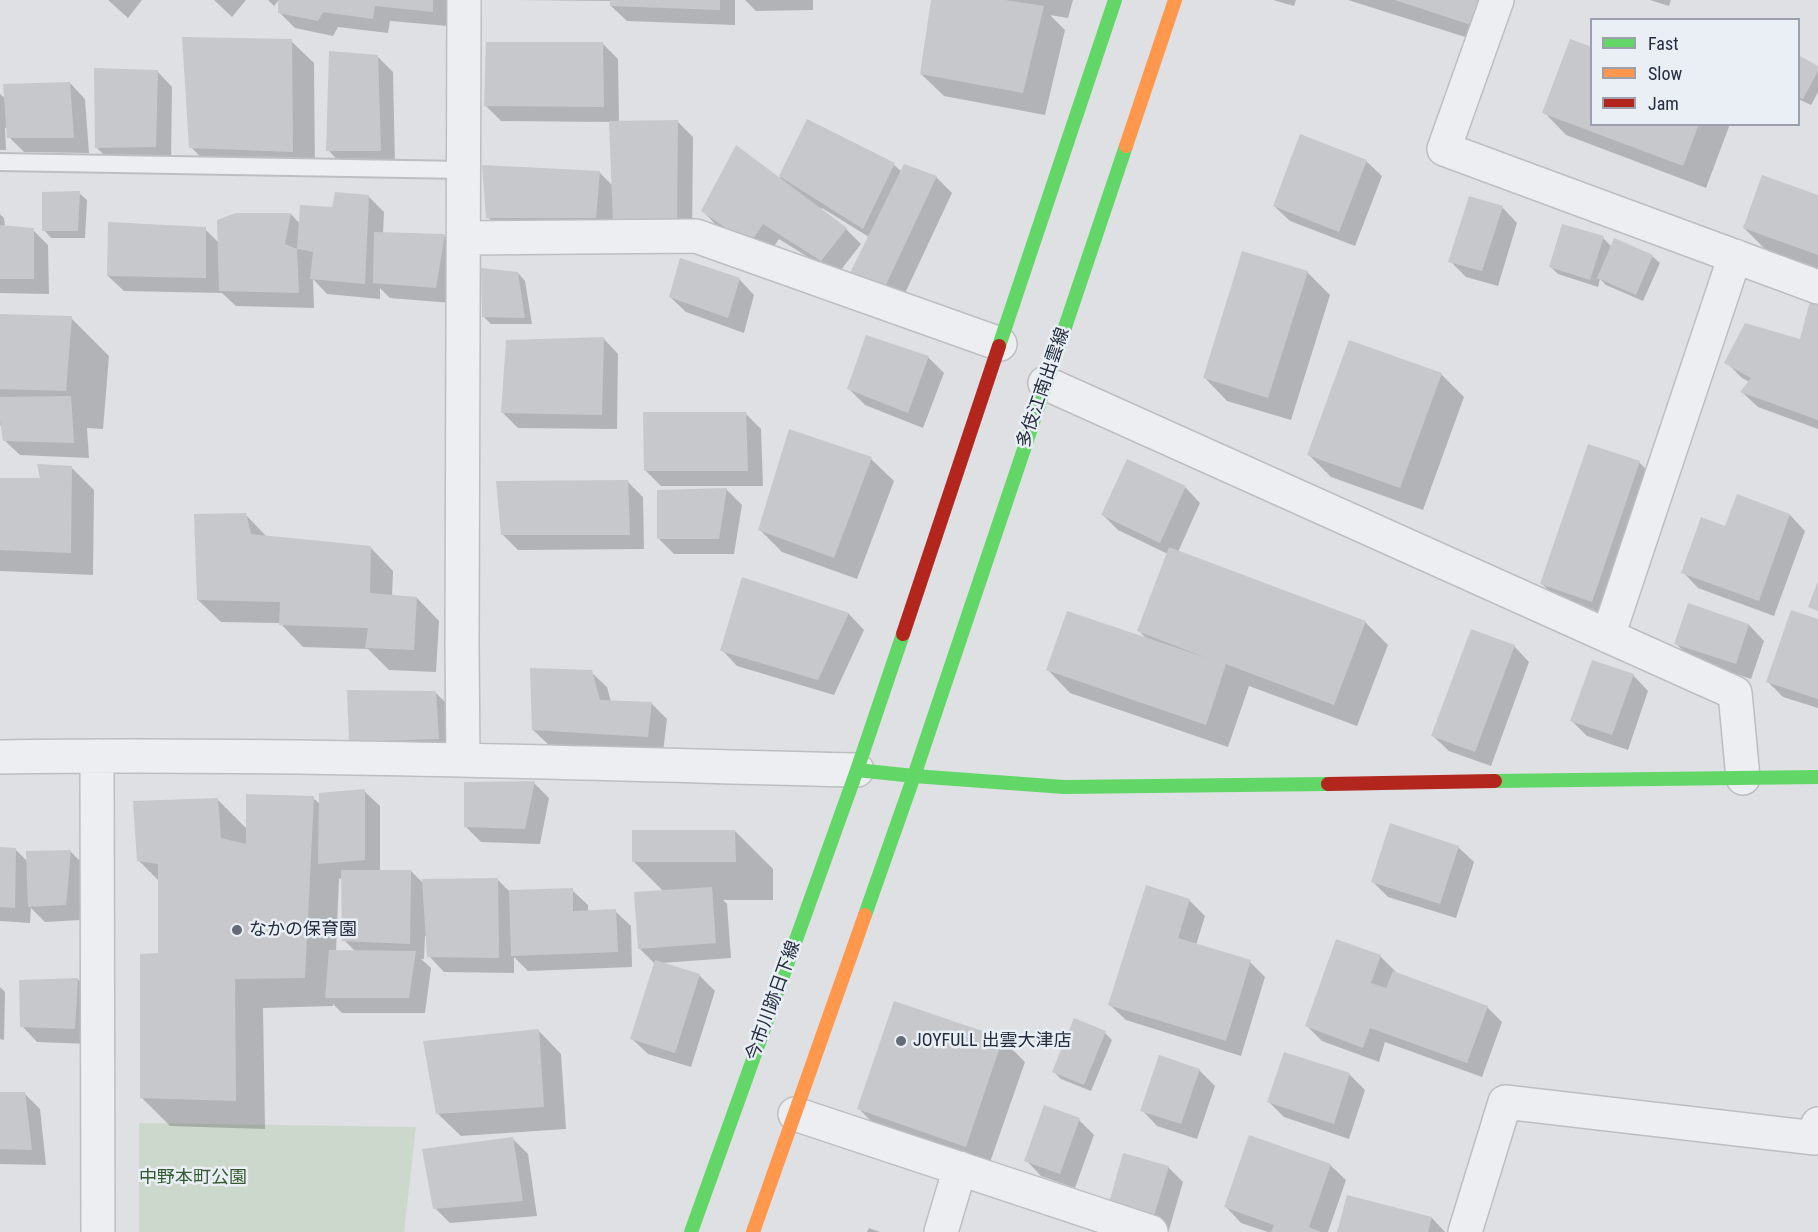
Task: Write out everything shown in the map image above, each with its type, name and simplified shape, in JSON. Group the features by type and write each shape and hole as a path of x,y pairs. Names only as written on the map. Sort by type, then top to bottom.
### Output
{"street":[{"path":"463,760 464,0"},
{"path":"857,770 1115,0"},
{"name":"多伎江南出雲線","path":"753,1232 914,776 1175,0"},
{"path":"1497,0 1444,149 1818,287"},
{"path":"464,238 696,236 1000,344"},
{"path":"1608,636 1735,256"},
{"path":"1045,383 1736,693 1743,777"},
{"path":"97,756 98,1232"},
{"path":"0,757 463,760 857,770 1064,787 1818,777"},
{"name":"今市川跡日下線","path":"691,1232 857,770"},
{"path":"1465,1232 1505,1102 1815,1138 1818,1124"},
{"path":"795,1114 1151,1232"},
{"path":"941,1232 960,1168"}],"lane":[{"path":"0,162 464,170"}],"green space":[{"name":"中野本町公園","path":"139,1123 416,1127 404,1232 139,1232"}],"building":[{"path":"278,0 433,0 433,12 375,6 373,19 323,12 318,21 278,13"},
{"path":"610,0 720,0 720,10 610,6"},
{"path":"931,0 1005,0 1044,6 1023,93 920,74"},
{"path":"1395,0 1483,0 1474,26"},
{"path":"182,37 292,39 293,152 189,148"},
{"path":"1570,39 1590,46 1590,126 1698,126 1683,166 1542,113"},
{"path":"486,42 603,42 604,107 484,106"},
{"path":"329,51 378,55 381,151 326,151"},
{"path":"1800,56 1818,66 1818,71 1803,99 1800,98"},
{"path":"94,68 158,70 156,147 95,148"},
{"path":"70,82 74,138 7,138 3,84"},
{"path":"807,119 895,163 863,229 779,176"},
{"path":"678,120 677,223 613,223 609,121"},
{"path":"1300,134 1367,160 1339,232 1273,206"},
{"path":"736,145 847,228 821,261 763,224 750,244 701,211"},
{"path":"904,164 937,176 884,289 850,273"},
{"path":"482,165 600,171 596,218 486,218"},
{"path":"1762,175 1818,195 1818,255 1743,228"},
{"path":"80,191 78,231 42,231 42,192"},
{"path":"335,192 369,195 365,284 310,279 313,252 297,249 300,205 332,207"},
{"path":"1469,196 1503,206 1482,271 1448,262"},
{"path":"236,213 291,213 285,244 297,249 299,293 219,291 217,220"},
{"path":"108,222 206,227 206,278 107,276"},
{"path":"1562,224 1604,236 1590,280 1549,267"},
{"path":"0,225 34,228 34,279 0,279"},
{"path":"374,232 445,234 436,288 373,283"},
{"path":"1614,238 1653,255 1636,295 1597,278"},
{"path":"1242,251 1308,271 1268,398 1203,378"},
{"path":"680,258 740,278 728,318 669,297"},
{"path":"481,268 518,272 525,318 482,317"},
{"path":"1811,297 1818,300 1818,420 1740,392 1751,378 1724,363 1745,323 1800,339"},
{"path":"0,314 72,316 66,391 0,389"},
{"path":"866,335 929,356 908,413 847,389"},
{"path":"604,337 602,415 501,413 506,340"},
{"path":"1349,340 1442,373 1400,488 1307,455"},
{"path":"71,396 74,443 3,441 0,397"},
{"path":"643,412 746,412 748,471 644,471"},
{"path":"789,429 872,457 834,558 758,530"},
{"path":"1588,444 1640,461 1592,602 1540,584"},
{"path":"1127,459 1186,486 1160,543 1101,515"},
{"path":"37,464 72,466 71,553 0,550 0,478 40,478"},
{"path":"628,480 630,535 501,535 496,481"},
{"path":"727,488 719,539 657,539 657,490"},
{"path":"1737,494 1790,514 1759,601 1681,573 1701,517 1725,526"},
{"path":"246,513 251,534 371,546 370,593 417,597 414,650 365,648 368,628 279,625 280,602 197,600 194,514"},
{"path":"1169,547 1366,621 1334,705 1226,664 1206,725 1046,670 1067,611 1207,658 1137,631"},
{"path":"742,577 849,613 818,680 720,651"},
{"path":"1818,581 1818,611 1808,607"},
{"path":"1688,603 1749,624 1736,664 1674,644"},
{"path":"1791,610 1818,619 1818,699 1766,682"},
{"path":"1471,629 1515,645 1475,752 1431,736"},
{"path":"1592,660 1634,674 1612,735 1570,721"},
{"path":"530,668 592,670 600,700 652,702 648,737 532,730"},
{"path":"347,690 436,691 439,739 349,742"},
{"path":"535,781 525,829 464,827 464,782"},
{"path":"365,789 365,860 318,864 319,793"},
{"path":"246,794 314,796 305,978 235,979 236,1101 140,1098 140,954 158,953 158,864 137,861 133,801 218,798 221,838 246,844"},
{"path":"1390,823 1459,846 1440,904 1371,882"},
{"path":"632,830 735,830 736,862 632,862"},
{"path":"0,847 16,848 15,908 0,907"},
{"path":"71,850 66,905 28,907 26,851"},
{"path":"341,870 411,870 410,944 342,941"},
{"path":"498,878 499,958 427,957 422,879"},
{"path":"1146,885 1190,899 1178,938 1251,960 1226,1041 1108,1005"},
{"path":"712,887 716,943 638,949 634,892"},
{"path":"573,888 573,911 616,909 618,952 511,956 509,890"},
{"path":"1336,939 1381,955 1371,983 1386,988 1393,971 1488,1006 1467,1063 1370,1028 1363,1048 1305,1026"},
{"path":"329,950 416,951 409,998 325,998"},
{"path":"655,960 700,974 675,1053 630,1039"},
{"path":"78,978 75,1029 20,1027 19,980"},
{"path":"894,1001 1003,1038 966,1147 857,1109"},
{"path":"1074,1018 1106,1031 1084,1085 1052,1072"},
{"path":"539,1029 544,1107 436,1114 423,1041"},
{"path":"1284,1052 1350,1073 1334,1124 1267,1102"},
{"path":"1159,1055 1200,1069 1181,1124 1140,1111"},
{"path":"0,1092 25,1092 32,1150 0,1149"},
{"path":"1044,1105 1080,1118 1060,1174 1024,1161"},
{"path":"1249,1135 1331,1164 1309,1227 1321,1232 1271,1232 1274,1225 1224,1207"},
{"path":"513,1137 523,1201 433,1209 422,1149"},
{"path":"1123,1153 1169,1166 1154,1216 1109,1203"},
{"path":"1347,1195 1432,1217 1428,1232 1337,1232"}],"traffic: fast":[{"path":"999,346 1115,0"},
{"path":"865,915 1126,146"},
{"path":"691,1232 857,770 903,634"},
{"path":"857,770 1064,787 1328,784"},
{"path":"1495,781 1818,777"}],"traffic: slow":[{"path":"1126,146 1175,0"},
{"path":"753,1232 865,915"}],"traffic: jam":[{"path":"903,634 999,346"},
{"path":"1328,784 1495,781"}],"place":[{"name":"なかの保育園","path":"237,930"},
{"name":"JOYFULL 出雲大津店","path":"901,1041"}]}
